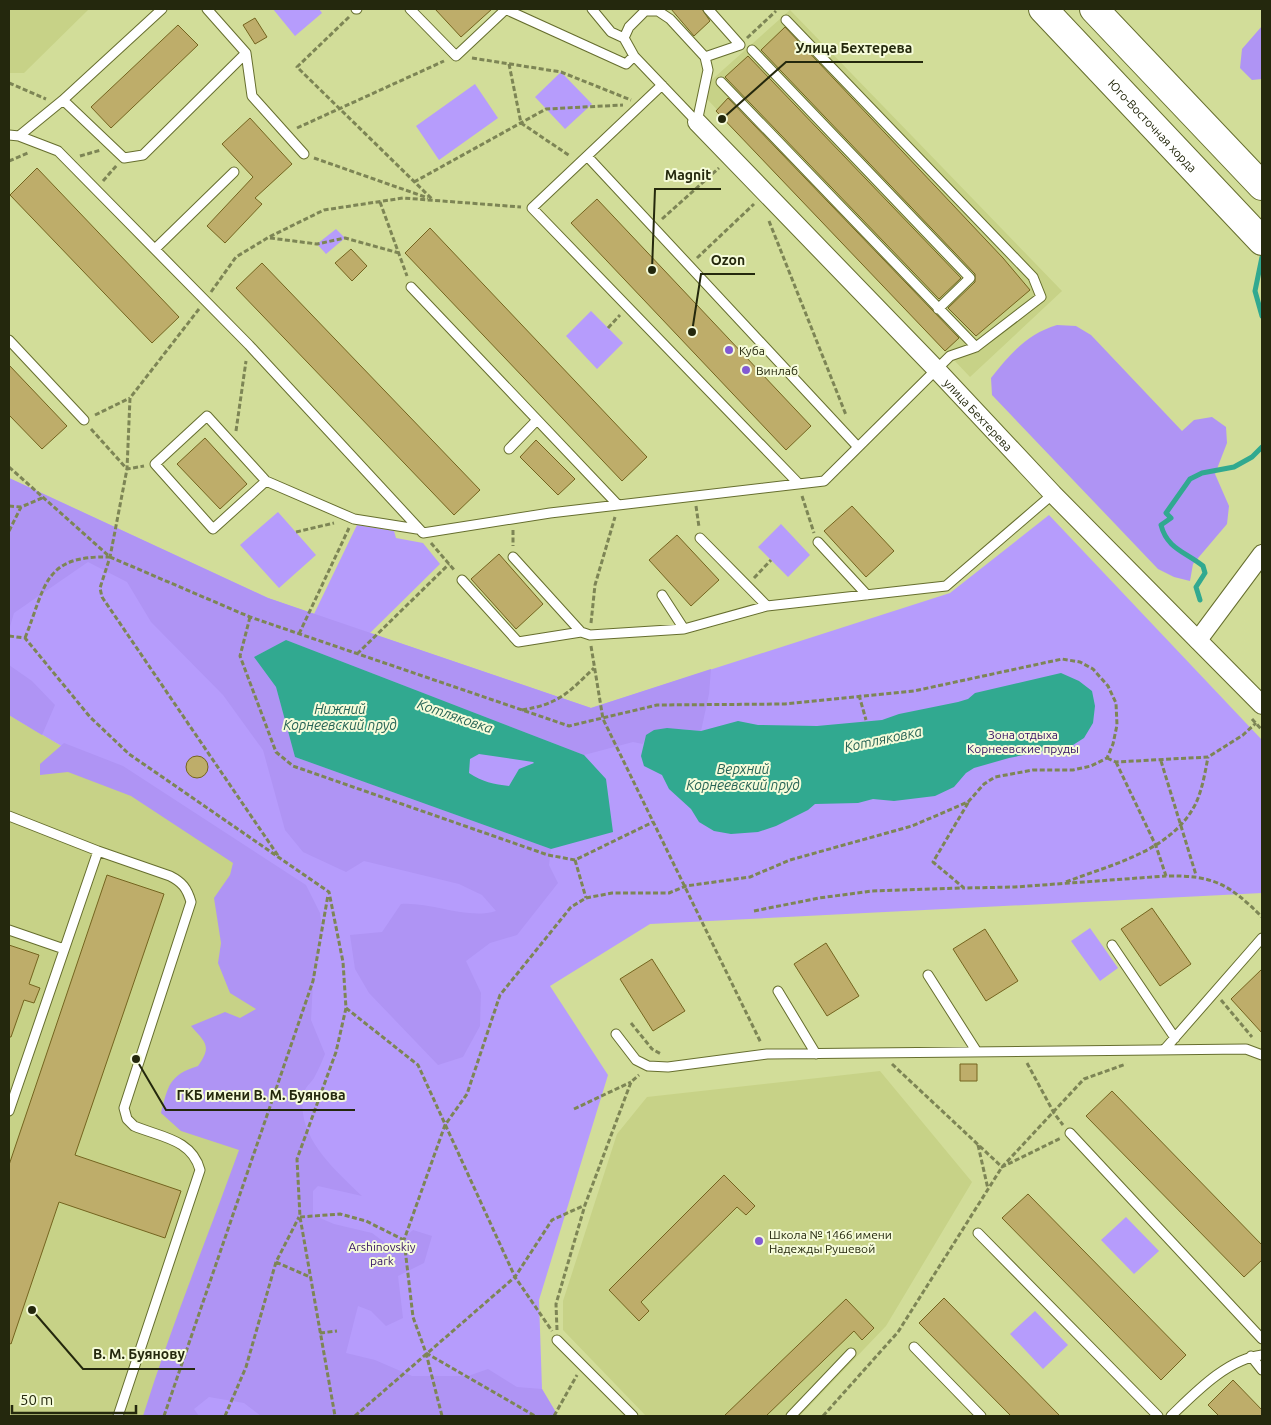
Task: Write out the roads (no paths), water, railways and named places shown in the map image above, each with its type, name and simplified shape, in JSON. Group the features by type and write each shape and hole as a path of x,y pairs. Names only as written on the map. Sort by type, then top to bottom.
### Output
{"main road":[{"name":"Юго-Восточная хорда","path":"1042,9 1262,241"},
{"path":"1094,9 1255,179"}],"street":[{"name":"улица Бехтерева","path":"697,122 936,369 1053,494 1262,705"},
{"path":"1198,640 1262,554"}],"lane":[{"path":"19,136 60,102 162,9"},
{"path":"207,9 246,53 252,96 304,154"},
{"path":"410,9 456,56 505,9 626,64 634,56"},
{"path":"592,9 611,32 624,38 634,56 697,122"},
{"path":"705,57 740,45 708,9"},
{"path":"624,38 629,27 644,10 658,11 670,18 705,57 708,70 697,122"},
{"path":"266,481 214,529 155,464 207,416 266,481 354,519 420,531 824,481 950,356 976,347 1041,297 1033,277 786,20"},
{"path":"752,50 970,278 938,309"},
{"path":"60,102 124,158 144,155 246,53"},
{"path":"720,82 976,347"},
{"path":"662,84 532,208 798,484"},
{"path":"9,135 19,136 58,151 248,345 420,531"},
{"path":"587,156 858,447"},
{"path":"156,249 234,172"},
{"path":"411,286 618,505"},
{"path":"9,340 84,420"},
{"path":"509,449 537,420"},
{"path":"462,580 518,642 585,634 684,629 767,606 946,586 1053,494"},
{"path":"700,538 767,606"},
{"path":"818,542 866,595"},
{"path":"513,556 585,634"},
{"path":"662,595 684,629"},
{"path":"9,816 98,851 170,876 180,881 188,890 191,902 124,1108 127,1119 134,1126 190,1149 197,1157 200,1170 118,1416"},
{"path":"9,1111 98,851"},
{"path":"9,930 64,949"},
{"path":"1164,1050 1262,938"},
{"path":"1112,946 1175,1038"},
{"path":"928,975 978,1052"},
{"path":"778,991 816,1054"},
{"path":"616,1034 636,1060 648,1066 668,1067 767,1054 1246,1049 1262,1055"},
{"path":"1070,1133 1262,1339"},
{"path":"978,1233 1158,1416"},
{"path":"557,1340 633,1416"},
{"path":"914,1347 981,1416"},
{"path":"791,1416 851,1354"},
{"path":"1171,1416 1206,1382 1251,1356 1262,1355"},
{"path":"1251,1356 1262,1370"}],"water":[{"name":"Нижний Корнеевский пруд","path":"286,640 584,755 606,779 613,832 551,849 295,757 276,687 254,657","holes":["479,754 533,762 519,769 509,786 488,782 469,773 470,759"]},
{"name":"Верхний Корнеевский пруд","path":"1061,673 1079,681 1092,691 1095,706 1093,723 1084,738 1073,745 1009,758 974,768 966,773 954,787 935,796 894,801 873,799 858,803 815,804 808,810 776,826 758,832 731,834 714,831 699,822 691,809 669,789 662,775 644,766 641,756 646,735 654,730 667,728 701,731 738,721 758,725 817,726 882,720 899,714 958,702 968,699 975,693"}],"waterway":[{"name":"Котляковка","path":"1262,257 1255,291 1262,316"},
{"name":"Котляковка","path":"1200,600 1196,587 1205,573 1203,566 1172,545 1161,525 1171,518 1166,513 1190,479 1202,473 1234,467 1252,457 1262,447"}],"place":[{"name":"Улица Бехтерева","path":"722,119"},
{"name":"Magnit","path":"652,270"},
{"name":"Ozon","path":"692,332"},
{"name":"Куба","path":"729,350"},
{"name":"Винлаб","path":"746,370"},
{"name":"ГКБ имени В. М. Буянова","path":"136,1059"},
{"name":"Школа № 1466 имени Надежды Рушевой","path":"759,1241"},
{"name":"В. М. Буянову","path":"32,1310"}],"park label":[{"name":"Зона отдыха Корнеевские пруды","path":"1023,741"},
{"name":"Arshinovskiy park","path":"382,1253"}]}
